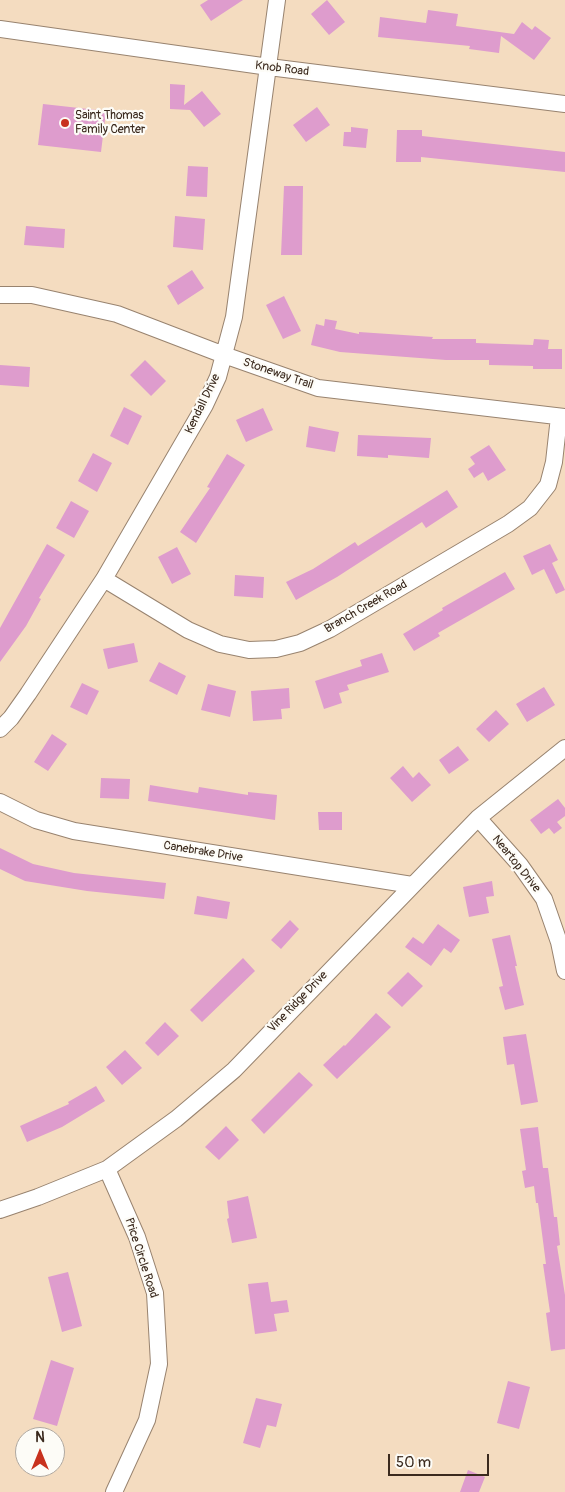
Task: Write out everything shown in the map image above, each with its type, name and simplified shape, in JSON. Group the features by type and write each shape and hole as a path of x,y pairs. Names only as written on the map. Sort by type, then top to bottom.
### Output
{"street":[{"name":"Kendall Drive","path":"0,729 11,718 28,694 104,579 205,405 218,377 234,317 277,0"},
{"name":"Knob Road","path":"0,29 269,67 565,104"},
{"name":"Stoneway Trail","path":"0,295 32,295 117,314 224,355 318,388 562,417"},
{"name":"Branch Creek Road","path":"104,579 188,630 220,644 249,650 276,649 300,643 330,629 508,524 530,508 548,485 562,417"},
{"name":"Vine Ridge Drive","path":"0,1210 38,1198 108,1169 176,1119 234,1070 478,818 565,748"},
{"name":"Canebrake Drive","path":"0,802 36,820 74,831 412,885"},
{"name":"Neartop Drive","path":"478,818 520,865 544,899 559,942 565,971"},
{"name":"Price Circle Road","path":"108,1169 137,1237 155,1293 159,1364 146,1420 114,1492"}],"building":[{"path":"208,0 243,0 211,21 200,5"},
{"path":"327,0 345,22 329,35 311,14"},
{"path":"428,10 458,14 456,26 514,34 522,22 532,30 535,26 551,38 534,60 501,36 499,53 469,49 470,46 378,37 380,17 426,23"},
{"path":"170,84 185,85 184,105 202,91 221,114 204,127 190,110 170,109"},
{"path":"43,104 106,111 101,152 38,145"},
{"path":"317,107 330,125 306,142 293,125"},
{"path":"351,127 368,129 366,148 343,146 344,132 351,132"},
{"path":"397,130 422,130 422,136 565,152 565,172 421,157 421,162 396,162"},
{"path":"188,166 208,167 207,197 186,196"},
{"path":"284,186 303,186 302,255 281,255"},
{"path":"175,216 205,219 203,250 173,247"},
{"path":"26,226 65,229 64,248 24,245"},
{"path":"192,270 204,288 178,305 167,286"},
{"path":"284,296 301,331 283,339 266,305"},
{"path":"325,319 337,321 335,329 359,334 359,332 433,337 432,339 476,339 476,343 533,345 534,339 549,340 548,349 562,349 562,369 533,369 533,366 489,365 489,360 446,360 340,352 311,345 316,324 324,326"},
{"path":"145,360 166,381 151,396 130,375"},
{"path":"0,365 30,367 29,387 0,385"},
{"path":"124,407 142,416 128,445 110,436"},
{"path":"263,408 273,430 246,442 236,420"},
{"path":"309,426 339,432 335,452 306,447"},
{"path":"358,435 431,438 429,458 388,455 388,458 357,456"},
{"path":"489,445 506,470 488,481 483,472 474,478 468,469 475,464 470,457"},
{"path":"93,453 112,463 97,492 78,481"},
{"path":"227,454 245,465 196,543 180,532 210,488 207,487"},
{"path":"447,490 458,507 426,528 422,522 337,577 296,600 286,582 313,569 355,542 358,546"},
{"path":"71,501 89,511 74,538 56,528"},
{"path":"47,544 65,555 39,598 41,599 26,626 0,662 0,628"},
{"path":"550,544 558,560 552,563 565,590 556,594 544,569 532,575 523,556"},
{"path":"177,547 191,574 172,584 158,557"},
{"path":"505,572 515,589 438,633 440,636 414,651 403,634 443,610 442,608"},
{"path":"235,575 264,577 263,598 234,596"},
{"path":"134,643 138,662 108,669 103,649"},
{"path":"382,653 389,672 347,685 349,690 339,693 342,703 324,709 315,681 362,666 360,660"},
{"path":"159,662 186,676 177,695 149,681"},
{"path":"82,683 99,691 87,715 70,707"},
{"path":"208,684 236,691 230,717 201,710"},
{"path":"544,687 555,705 527,722 516,704"},
{"path":"289,688 290,708 281,709 282,719 253,721 251,691"},
{"path":"496,710 509,724 489,742 476,729"},
{"path":"52,734 67,744 48,771 34,762"},
{"path":"458,746 469,760 449,774 439,760"},
{"path":"403,766 413,778 419,772 431,785 412,802 390,778"},
{"path":"101,778 130,779 129,799 100,798"},
{"path":"150,785 198,793 199,787 248,795 248,792 277,795 275,820 148,801"},
{"path":"558,799 565,808 565,816 557,822 562,828 554,834 549,828 541,834 530,820"},
{"path":"318,812 342,812 342,830 319,830"},
{"path":"0,848 33,864 74,873 166,883 164,899 87,891 25,881 0,869"},
{"path":"492,881 494,896 486,897 489,913 469,917 463,887"},
{"path":"197,896 230,902 227,919 194,914"},
{"path":"290,920 299,929 281,949 271,940"},
{"path":"438,924 460,940 451,953 444,948 431,966 405,947 413,937 423,944"},
{"path":"510,935 524,1005 505,1010 499,987 503,986 492,939"},
{"path":"243,958 255,971 202,1022 190,1010"},
{"path":"408,972 423,986 402,1007 387,993"},
{"path":"376,1013 391,1027 337,1079 323,1065 345,1046"},
{"path":"165,1022 179,1036 158,1056 145,1043"},
{"path":"526,1034 538,1102 521,1105 514,1064 507,1065 503,1037"},
{"path":"125,1050 142,1068 122,1085 106,1067"},
{"path":"299,1072 313,1085 264,1134 251,1120"},
{"path":"96,1086 105,1101 62,1127 27,1142 20,1126 69,1104 68,1102"},
{"path":"226,1126 239,1140 219,1160 205,1147"},
{"path":"538,1127 543,1168 548,1168 554,1217 557,1217 560,1245 557,1246 565,1295 565,1349 551,1351 546,1313 550,1312 543,1264 546,1264 538,1203 536,1203 534,1186 525,1188 522,1171 526,1170 520,1129"},
{"path":"248,1196 257,1238 232,1243 227,1219 229,1218 227,1201"},
{"path":"68,1272 82,1326 62,1332 48,1277"},
{"path":"268,1282 271,1302 287,1300 289,1312 274,1314 277,1331 255,1334 248,1284"},
{"path":"51,1360 74,1368 57,1426 33,1419"},
{"path":"508,1381 530,1387 519,1429 497,1423"},
{"path":"256,1398 282,1404 276,1427 267,1425 260,1448 243,1443"},
{"path":"468,1470 485,1477 479,1492 460,1492"}],"place":[{"name":"Saint Thomas Family Center","path":"65,123"}]}
